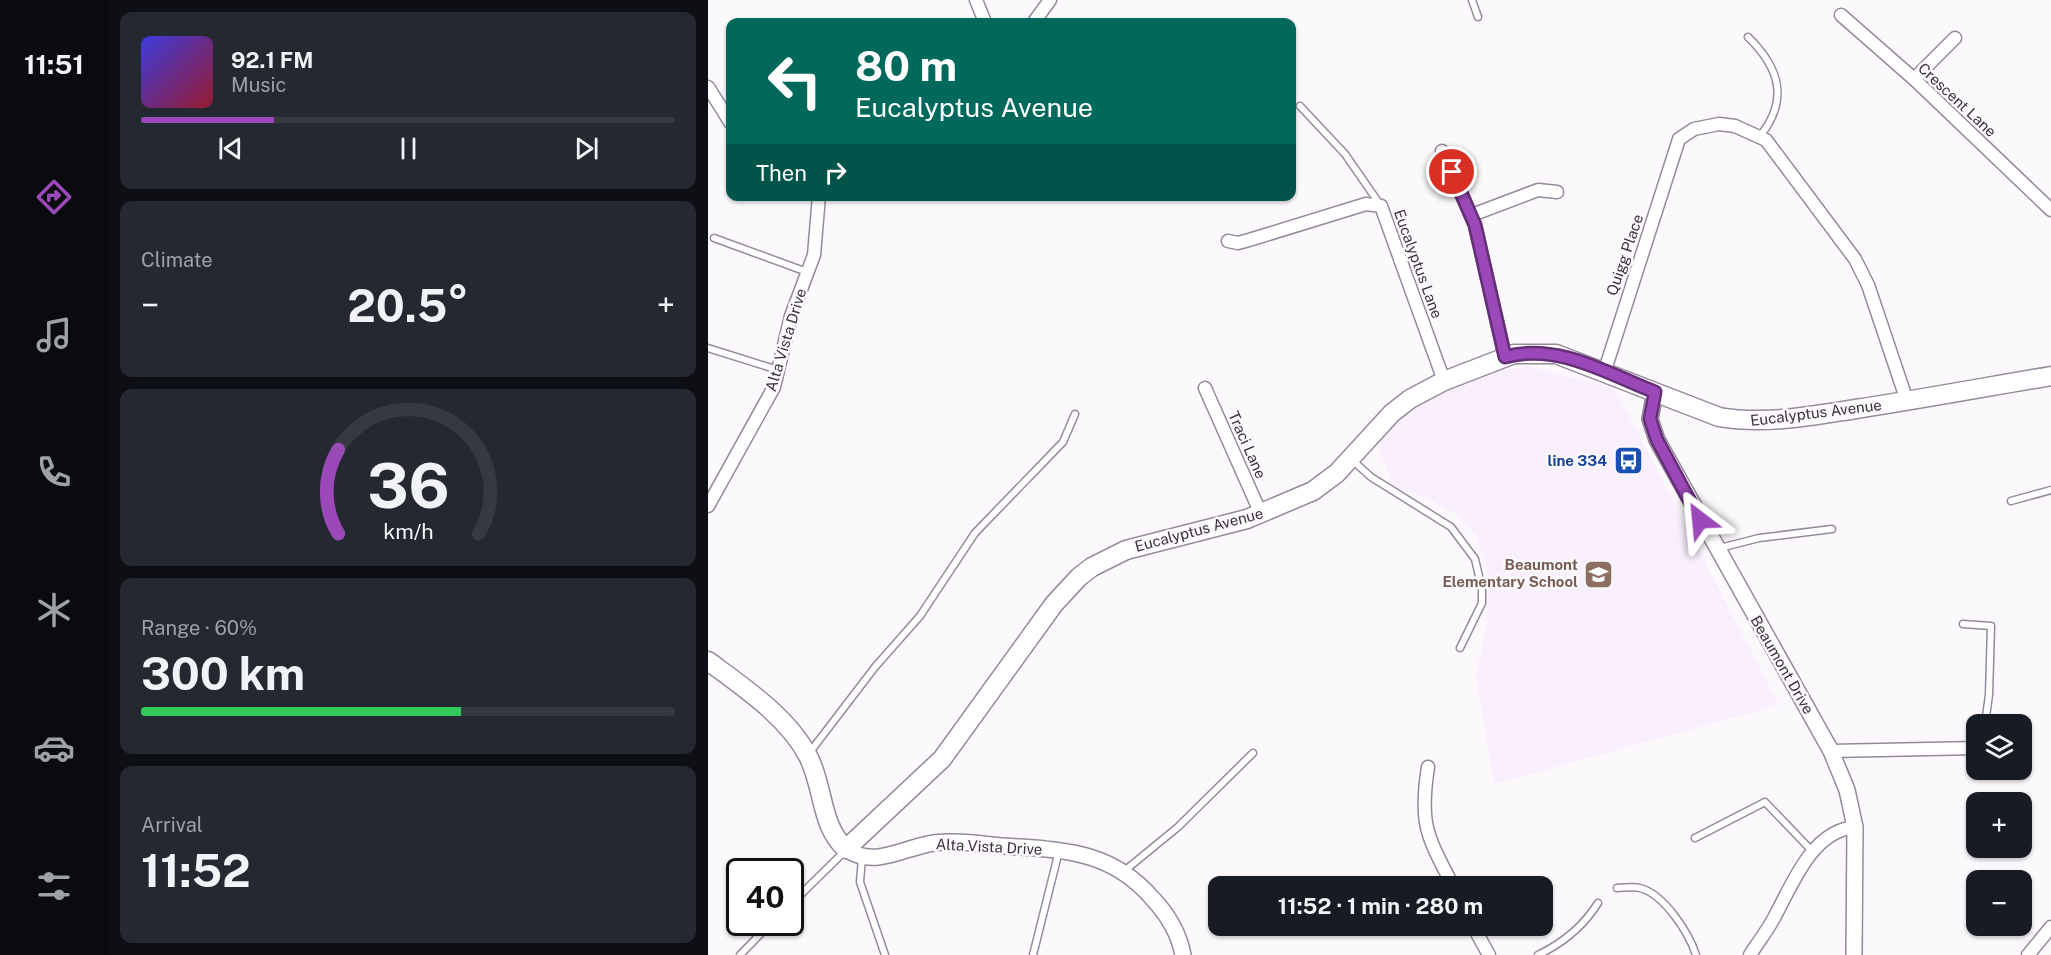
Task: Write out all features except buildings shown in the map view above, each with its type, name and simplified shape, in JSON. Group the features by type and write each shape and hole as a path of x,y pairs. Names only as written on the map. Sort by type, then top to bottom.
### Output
{"main road":[{"name":"Eucalyptus Avenue","path":"854,854 942,759 1054,604 1079,577 1109,557 1126,550 1203,532 1261,514 1313,491 1337,474 1398,408 1444,381 1505,357 1525,352 1556,354 1719,417 1746,422 1773,421 1907,401 2051,376"},
{"path":"708,661 774,715 808,755 815,770 830,828 854,854"}],"street":[{"path":"976,0 983,18"},
{"path":"1037,18 1050,0"},
{"name":"Crescent Lane","path":"1841,15 1914,79 2051,210"},
{"path":"1914,79 1955,38"},
{"path":"708,87 726,116"},
{"name":"Quigg Place","path":"1604,373 1679,139 1686,132 1719,124 1735,126 1760,136"},
{"path":"1760,136 1848,247 1868,285 1907,401"},
{"path":"1442,151 1472,215 1505,357"},
{"path":"1472,215 1538,190 1557,192"},
{"name":"Alta Vista Drive","path":"708,506 767,402 779,370 786,333 817,241 819,201"},
{"name":"Eucalyptus Lane","path":"1228,241 1238,243 1366,204 1381,206 1444,381"},
{"name":"Traci Lane","path":"1205,388 1261,514"},
{"name":"Beaumont Drive","path":"1655,392 1650,419 1657,440 1831,751 1847,790 1855,827 1854,955"},
{"path":"1831,751 1966,748"},
{"path":"1428,766 1423,802 1428,838 1448,876"},
{"path":"1750,955 1775,916 1789,887 1813,853 1830,834 1855,827"},
{"name":"Alta Vista Drive","path":"854,854 879,858 936,842 1059,850 1108,862 1123,872 1162,909 1176,933 1183,955"},
{"path":"2028,955 2051,927"},
{"path":"1479,936 1489,955"}],"lane":[{"path":"1472,0 1478,17"},
{"path":"1748,38 1769,62 1778,86 1774,115 1760,136"},
{"path":"1300,106 1345,154 1381,206"},
{"path":"714,238 808,273"},
{"path":"708,348 779,370"},
{"path":"808,755 875,668 921,616 975,533 1063,442 1075,414"},
{"path":"1350,459 1371,477 1451,527 1475,559 1480,572 1482,603 1460,648"},
{"path":"2011,501 2051,490"},
{"path":"1716,549 1759,538 1832,529"},
{"path":"1963,624 1991,626 1986,714"},
{"path":"1123,872 1178,827 1252,753"},
{"path":"1695,838 1765,802 1813,853"},
{"path":"1033,955 1059,850"},
{"path":"804,894 854,854 860,882 885,955"},
{"path":"1617,888 1641,888 1659,899 1682,924 1696,955"},
{"path":"1538,955 1561,943 1589,916 1598,903"},
{"path":"740,955 758,936"}],"shaded area":[{"name":"Beaumont Elementary School","path":"1528,366 1613,388 1779,705 1494,784 1476,675 1486,628 1488,587 1485,561 1475,534 1455,513 1427,498 1394,488 1376,441 1415,408 1485,373"}],"place":[{"name":"line 334","path":"1628,461"},
{"name":"Beaumont Elementary School","path":"1599,574"}],"route":[{"path":"1452,172 1475,225 1505,357 1525,352 1556,354 1655,392 1650,419 1657,440 1700,520"}]}
